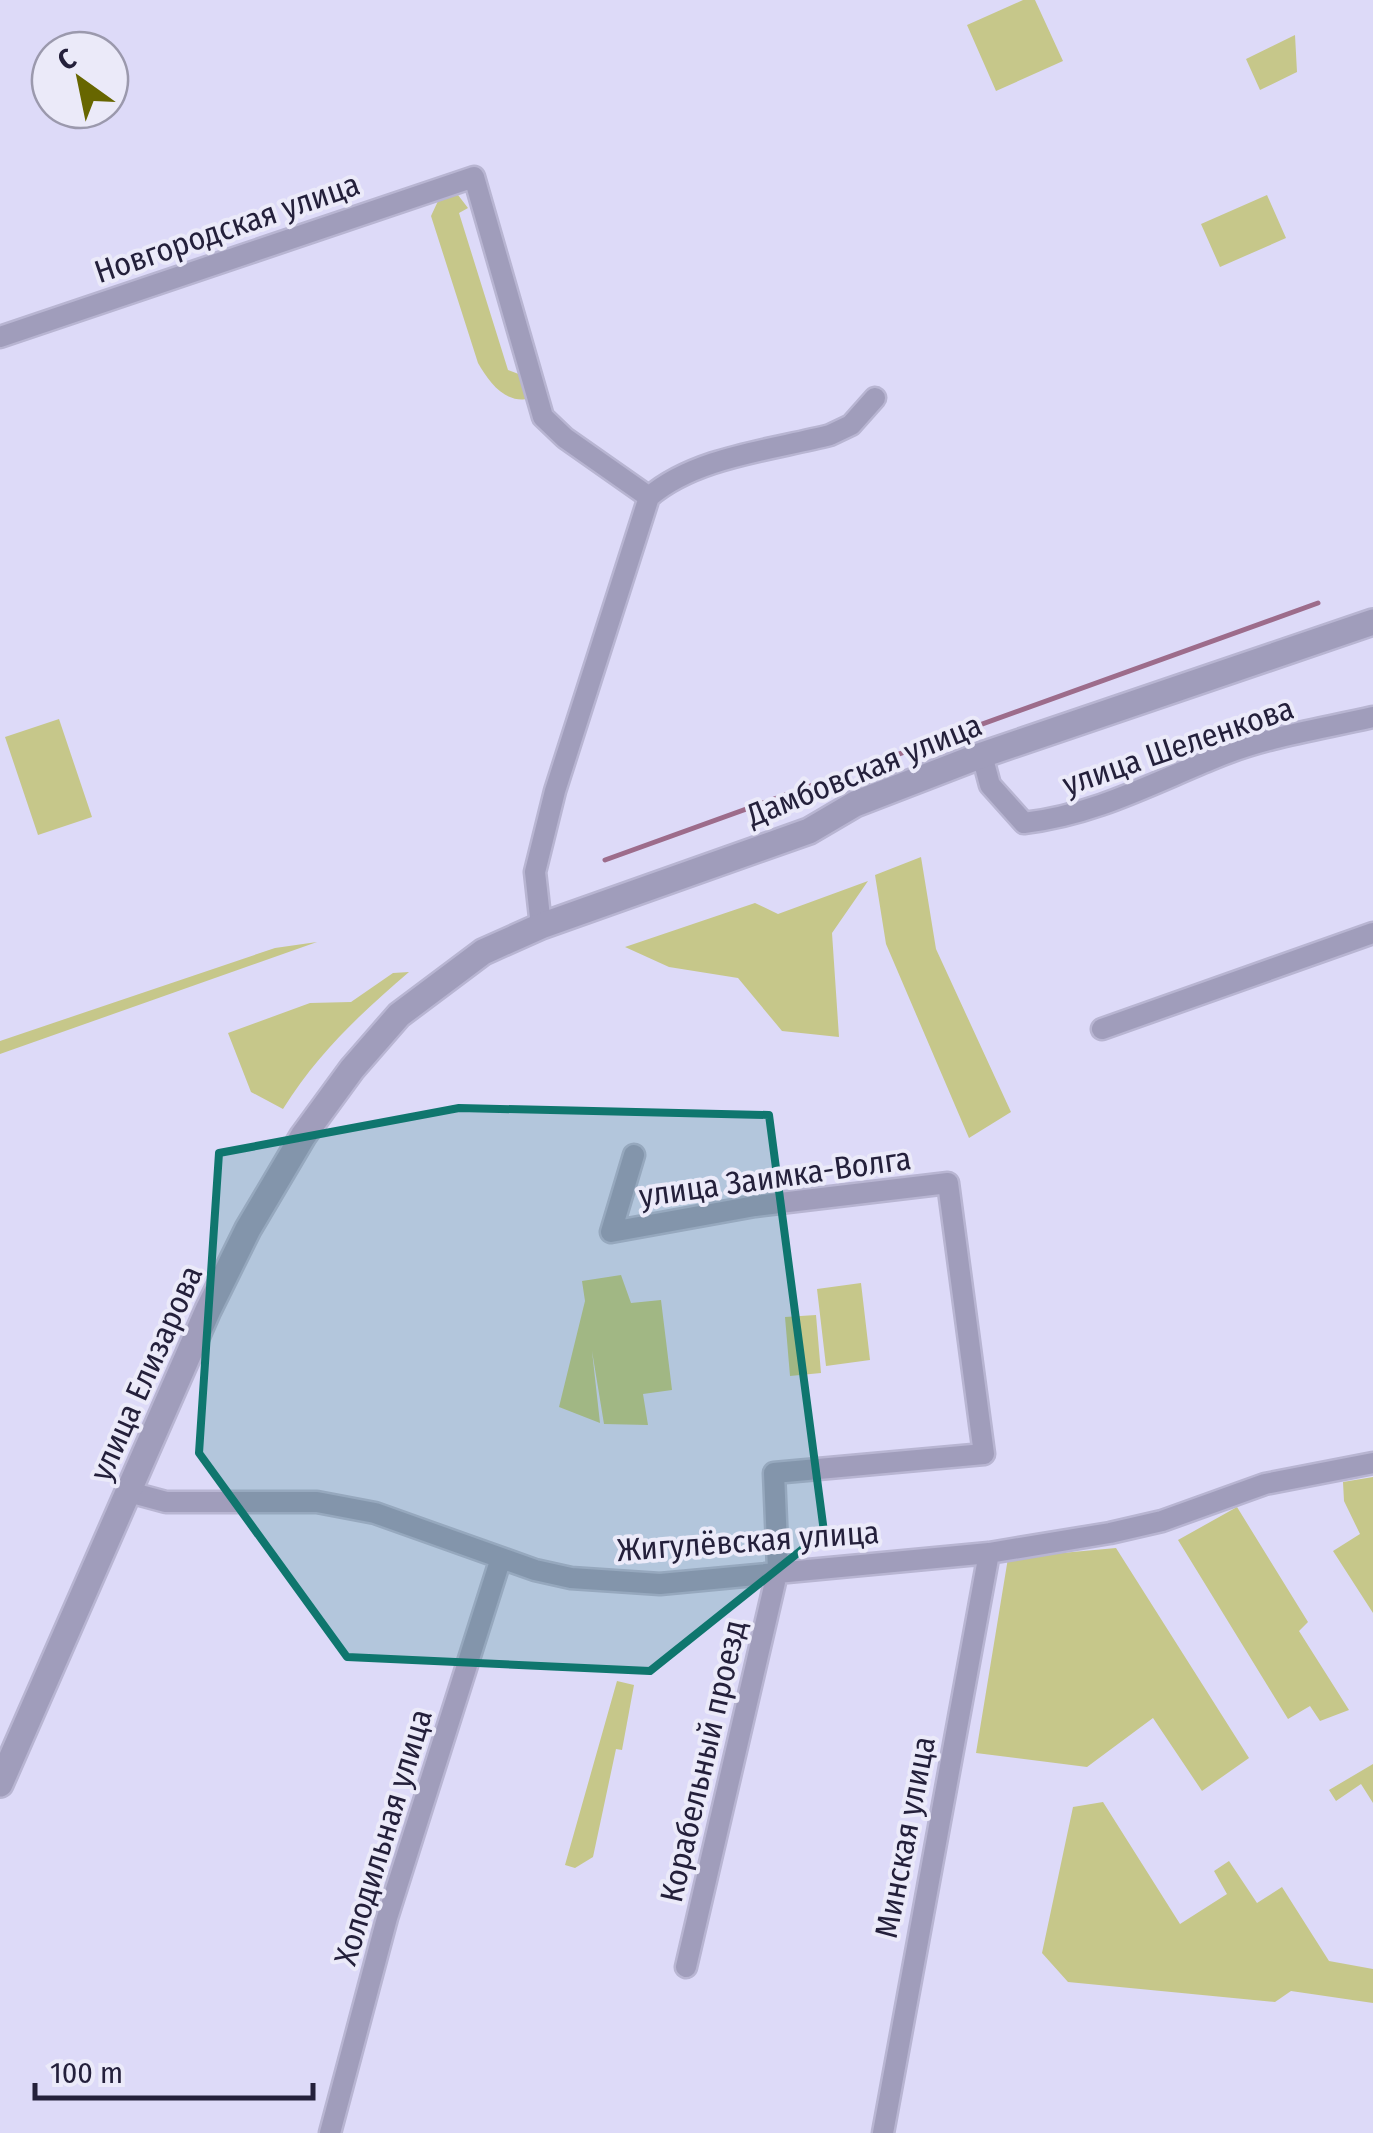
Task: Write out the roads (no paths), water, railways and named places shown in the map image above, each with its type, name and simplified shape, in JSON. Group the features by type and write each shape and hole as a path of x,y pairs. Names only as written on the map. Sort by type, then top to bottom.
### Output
{"street":[{"name":"Новгородская улица","path":"0,336 474,177 543,418 564,438 649,496"},
{"path":"541,926 534,872 555,791 649,496 669,479 692,470 830,435 851,425 875,398"},
{"name":"Дамбовская улица","path":"398,1015 483,952 541,926 809,832 855,804 982,755 1373,622"},
{"name":"улица Шеленкова","path":"982,755 990,785 1024,823 1058,819 1126,798 1215,758 1270,741 1373,717"},
{"path":"1102,1029 1373,933"},
{"name":"улица Елизарова","path":"0,1784 7,1747 248,1230 304,1136 352,1069 398,1015"},
{"name":"улица Заимка-Волга","path":"634,1154 611,1232 755,1206 948,1183"},
{"name":"Корабельный проезд","path":"686,1967 778,1569 774,1473 984,1454 948,1183"},
{"name":"Жигулёвская улица","path":"128,1492 166,1502 318,1502 375,1513 500,1561 571,1578 631,1583 989,1553 1144,1525 1265,1484 1373,1463"},
{"name":"Минская улица","path":"883,2133 989,1553"},
{"name":"Холодильная улица","path":"330,2133 387,1918 500,1561"}],"waterway":[{"path":"605,860 1318,603"}]}
